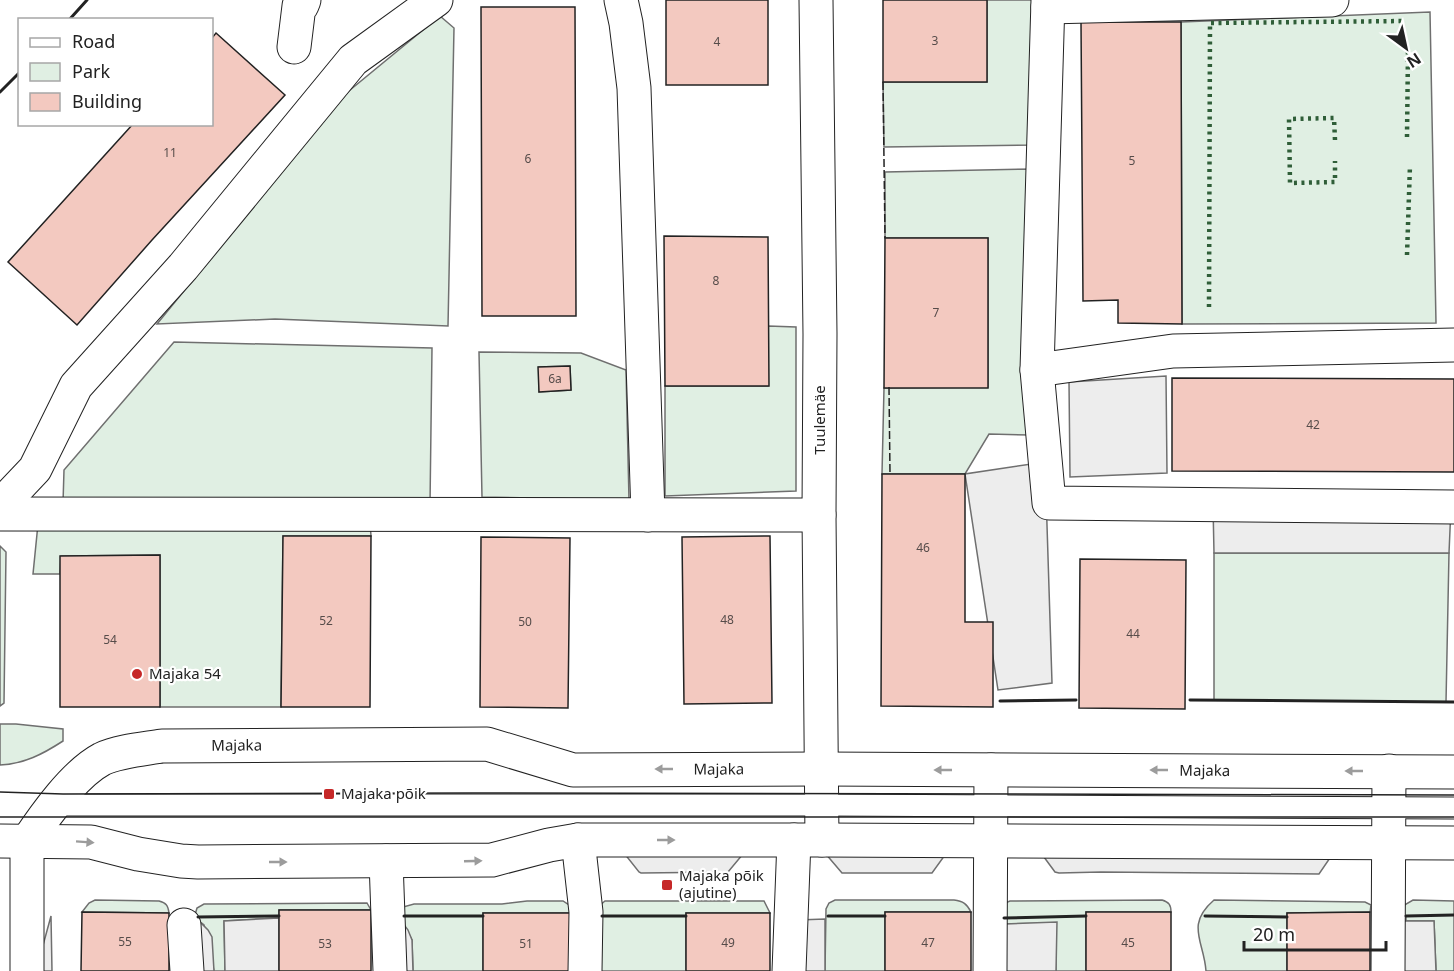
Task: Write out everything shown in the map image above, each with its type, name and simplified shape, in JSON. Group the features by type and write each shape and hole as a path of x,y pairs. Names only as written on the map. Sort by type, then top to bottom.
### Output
{"street":[{"path":"294,47 299,6 304,0"},
{"path":"0,506 35,469 76,386 183,267 353,60 436,0"},
{"path":"621,0 634,88 648,515"},
{"name":"Tuulemäe","path":"789,971 808,840 822,805 816,0"},
{"path":"1332,0 1048,4 1037,370 1049,503 1454,507"},
{"path":"1037,370 1173,351 1454,345"},
{"path":"0,514 819,515"},
{"name":"Majaka","path":"13,842 54,805 82,773 103,759 135,750 162,746 487,744 573,770 1454,772"},
{"path":"990,971 991,770"},
{"path":"1388,971 1389,771"},
{"path":"579,840 586,912 585,971"},
{"path":"27,971 13,842 91,842 138,854 181,861 492,860 549,845 579,840 1454,843"},
{"path":"386,861 390,971"},
{"path":"184,925 188,971"}],"lane":[{"path":"54,805 991,805 1454,808"}],"green space":[{"path":"987,0 1035,0 1033,145 884,147 883,82 987,82"},
{"path":"1430,12 1436,323 1182,324 1181,22"},
{"path":"440,16 454,28 448,326 275,319 157,324 344,95"},
{"path":"1033,169 1029,435 989,434 965,474 882,474 884,388 988,387 988,238 885,238 885,172"},
{"path":"768,326 796,327 796,491 665,496 665,386 768,386"},
{"path":"174,342 432,348 430,505 63,503 64,470"},
{"path":"479,352 581,353 626,370 629,500 482,497","holes":["570,366 571,390 539,392 539,367"]},
{"path":"370,522 371,536 283,536 281,707 160,707 160,555 61,556 60,574 33,574 38,524"},
{"path":"0,546 6,552 4,703 0,706"},
{"path":"1214,553 1449,553 1446,702 1214,700"},
{"path":"0,724 63,729 63,741 33,758 0,765"},
{"path":"95,900 159,901 166,905 169,913 82,912 89,903"},
{"path":"835,900 954,900 964,903 971,912 885,912 885,971 825,971 826,909 829,903"},
{"path":"1162,900 1169,904 1171,912 1086,912 1086,971 1056,971 1056,923 1005,924 1005,903 1010,901"},
{"path":"1214,900 1365,902 1371,905 1370,912 1287,913 1287,971 1206,971 1198,926 1200,917"},
{"path":"1413,900 1454,901 1454,971 1436,971 1434,921 1406,921 1406,916 1399,916 1401,907"},
{"path":"563,901 569,905 570,913 483,913 483,971 413,971 412,940 402,922 403,907 414,904 502,904"},
{"path":"605,901 764,901 770,913 686,913 686,971 598,971 599,906"},
{"path":"367,903 371,910 279,910 279,918 224,921 225,971 214,971 204,925 195,915 197,908 204,904"}],"shaded area":[{"path":"1166,376 1167,473 1070,477 1069,382"},
{"path":"1045,462 1052,683 998,690 965,474"},
{"path":"1213,505 1451,507 1449,553 1214,553"},
{"path":"624,853 743,854 728,872 641,873"},
{"path":"825,853 945,855 932,873 842,873"},
{"path":"1041,853 1332,855 1319,874 1059,873 1055,872"},
{"path":"51,916 52,971 36,971"},
{"path":"279,918 279,971 225,971 224,921"},
{"path":"825,919 825,971 797,971 798,920"},
{"path":"198,920 212,937 214,971 196,971"},
{"path":"1400,921 1434,921 1436,971 1399,971"},
{"path":"402,922 412,940 413,971 396,971"},
{"path":"1057,922 1056,971 1006,971 1005,924"}],"building":[{"path":"666,0 768,0 768,85 666,85"},
{"path":"883,0 987,0 987,82 883,82"},
{"path":"481,7 575,7 576,316 482,316"},
{"path":"1081,22 1181,22 1182,324 1118,323 1118,300 1083,301"},
{"path":"216,33 285,95 77,325 8,262 131,126 213,126 213,37"},
{"path":"664,236 768,237 769,386 665,386"},
{"path":"885,238 988,238 988,388 884,388"},
{"path":"570,366 571,390 539,392 538,367"},
{"path":"1172,378 1454,379 1454,472 1172,471"},
{"path":"882,474 965,474 965,622 993,622 993,707 881,706"},
{"path":"283,536 371,536 370,707 281,707"},
{"path":"770,536 772,703 684,704 682,537"},
{"path":"481,537 570,538 568,708 480,707"},
{"path":"160,555 160,707 60,707 60,556"},
{"path":"1080,559 1186,560 1185,709 1079,708"},
{"path":"279,910 371,910 371,971 279,971"},
{"path":"82,912 169,913 169,971 81,971"},
{"path":"885,912 971,912 971,971 885,971"},
{"path":"1086,912 1171,912 1171,971 1086,971"},
{"path":"1370,912 1370,971 1287,971 1287,913"},
{"path":"483,913 570,913 570,971 483,971"},
{"path":"686,913 770,913 770,971 686,971"}],"tram line":[{"path":"0,792 63,794 1454,795"},
{"path":"0,817 1454,817"}],"hedge":[{"path":"1209,307 1210,23 1406,21"},
{"path":"1407,137 1408,51"},
{"path":"1335,140 1334,118 1289,119 1290,183 1335,182 1335,161"},
{"path":"1407,255 1410,165"}],"fence":[{"path":"883,82 885,238"},
{"path":"889,387 890,474"}],"wall":[{"path":"71,18 87,0"},
{"path":"0,92 18,74"},
{"path":"1000,701 1076,700"},
{"path":"1190,700 1454,702"},
{"path":"1406,916 1454,915"},
{"path":"198,917 279,916"},
{"path":"404,916 483,916"},
{"path":"602,916 686,916"},
{"path":"828,916 885,916"},
{"path":"1004,918 1086,916"},
{"path":"1205,916 1287,917"}],"place":[{"name":"Majaka 54","path":"137,674"},
{"name":"Majaka põik","path":"329,794"},
{"name":"Majaka põik (ajutine)","path":"667,885"}]}
